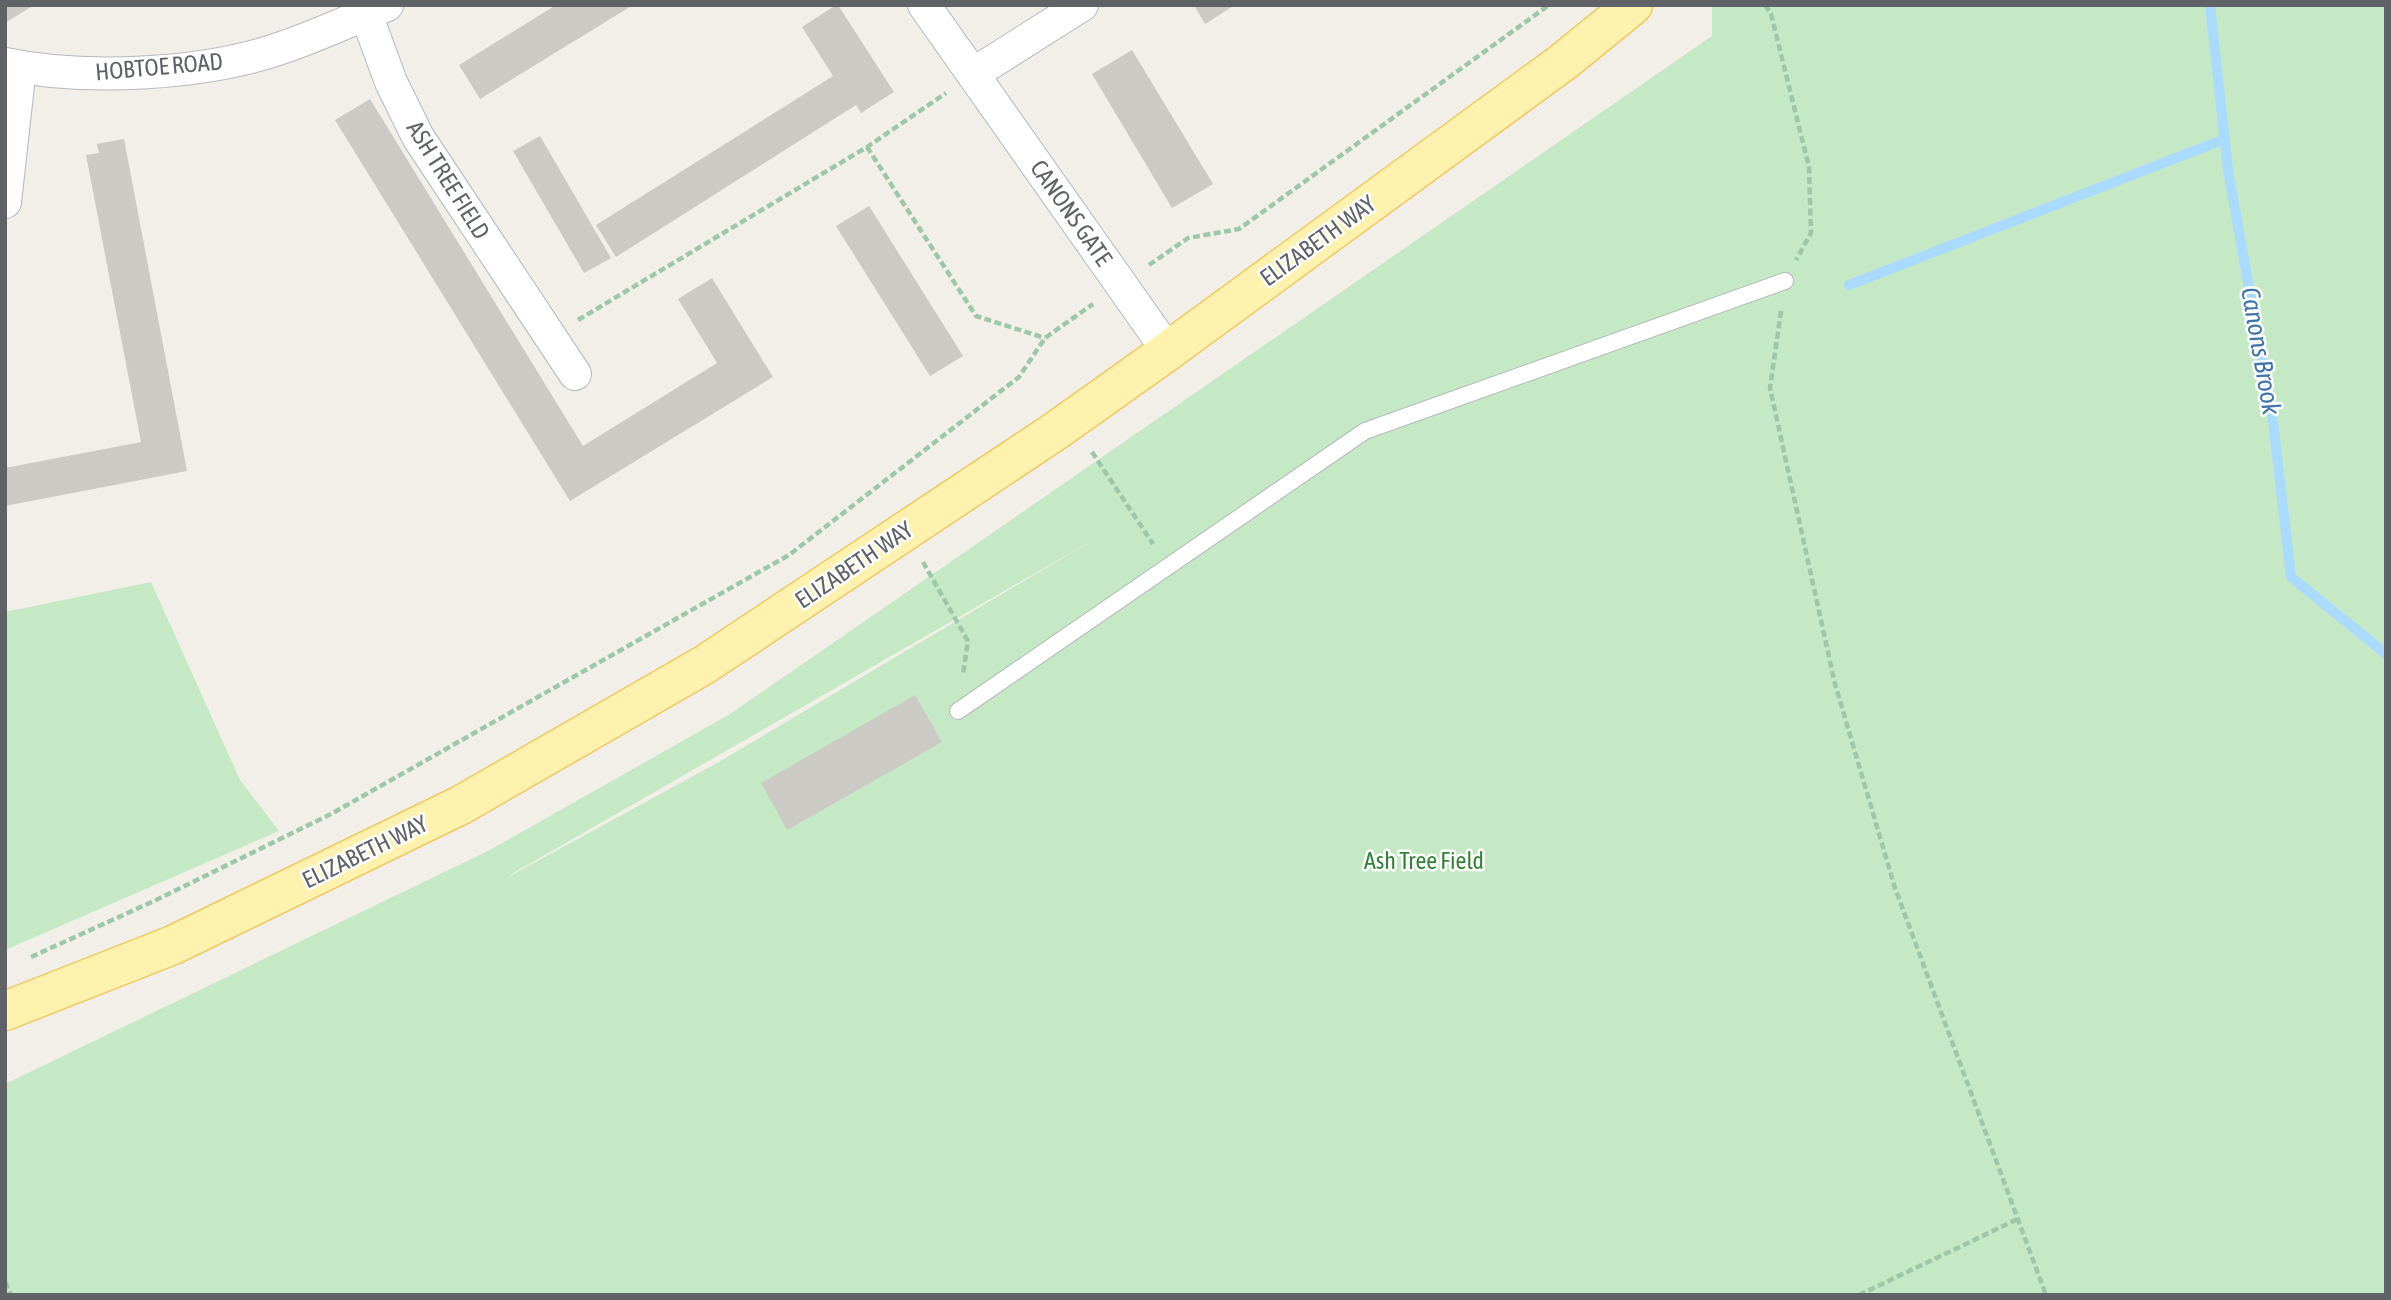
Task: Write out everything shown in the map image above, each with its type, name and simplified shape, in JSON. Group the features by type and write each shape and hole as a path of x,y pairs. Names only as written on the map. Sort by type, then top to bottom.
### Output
{"main road":[{"name":"ELIZABETH WAY","path":"5,1011 173,944 473,798 704,665 1057,430 1563,62 1633,5"}],"street":[{"name":"CANONS GATE","path":"924,5 1168,351"},
{"path":"973,74 1082,5"},
{"name":"HOBTOE ROAD","path":"13,65 70,74 211,66 286,47 377,10"},
{"name":"ASH TREE FIELD","path":"377,10 391,82 418,138 575,374"},
{"path":"5,202 13,65"}],"lane":[{"path":"958,711 1366,431 1785,281"}],"path":[{"path":"30,957 155,901 331,814 789,555 1019,377 1045,338 1188,238 1239,229 1549,5"},
{"path":"1765,5 1771,14 1809,167 1811,233 1785,281 1770,388 1835,684 1895,888 2046,1295"},
{"path":"550,337 867,147 973,74"},
{"path":"867,147 976,316 1045,338"},
{"path":"1086,443 1168,567"},
{"path":"917,552 968,640 958,711"},
{"path":"1859,1295 2018,1219"},
{"path":"5,1282 11,1295"}],"green space":[{"name":"Ash Tree Field","path":"1712,5 2386,5 2386,1295 5,1295 5,1084 490,850 730,714 1712,36","holes":["1100,536 717,763 510,876"]},
{"path":"151,582 240,780 279,831 5,950 5,612"}],"building":[{"path":"5,5 34,5 5,23"},
{"path":"556,5 633,5 480,99 459,65"},
{"path":"836,5 894,92 861,113 856,105 616,257 596,225 833,76 802,27"},
{"path":"1194,5 1235,5 1205,24"},
{"path":"1132,50 1213,184 1172,208 1092,74"},
{"path":"370,99 583,446 717,363 678,299 712,278 773,377 570,501 335,120"},
{"path":"540,136 611,258 584,273 513,151"},
{"path":"124,139 187,471 5,506 5,468 141,442 86,155 99,153 97,144"},
{"path":"869,206 963,356 930,376 836,226"},
{"path":"915,695 942,742 787,830 761,783"}],"waterway":[{"name":"Canons Brook","path":"2210,5 2228,170 2273,421 2291,577 2386,654"},
{"path":"1849,285 2225,139"}]}
